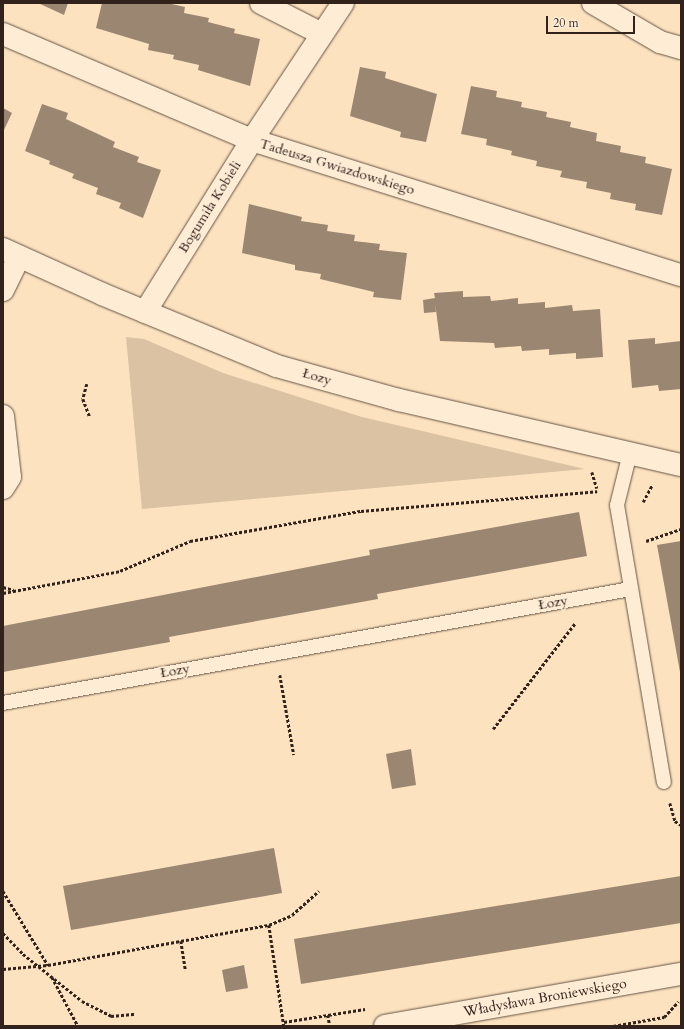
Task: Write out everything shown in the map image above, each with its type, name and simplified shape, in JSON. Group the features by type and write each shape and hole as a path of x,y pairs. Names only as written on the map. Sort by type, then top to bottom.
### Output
{"street":[{"path":"261,3 322,34"},
{"name":"Bogumiła Kobieli","path":"145,312 252,140 343,3"},
{"path":"593,3 660,42 681,48"},
{"name":"Tadeusza Gwiazdowskiego","path":"3,34 252,140 681,274"},
{"name":"Łozy","path":"3,290 11,253 145,312 277,366 399,400 630,452 681,465"},
{"path":"3,416 10,477 3,488"},
{"name":"Władysława Broniewskiego","path":"385,1026 681,974"}],"lane":[{"path":"630,452 617,505 630,589 664,782"},
{"name":"Łozy","path":"3,703 630,589"}],"path":[{"path":"87,384 83,399 90,417"},
{"path":"3,594 15,590 120,570 190,541 361,511 621,489"},
{"path":"641,544 681,529"},
{"path":"3,587 15,590"},
{"path":"493,729 584,613 592,596"},
{"path":"276,653 294,755"},
{"path":"3,891 48,965"},
{"path":"3,969 48,965 269,925 292,915 319,891"},
{"path":"269,925 284,1026"},
{"path":"3,933 82,1001 110,1016 136,1014"},
{"path":"181,941 186,971"},
{"path":"50,975 78,1026"},
{"path":"613,1026 632,1025 664,1017 681,999"},
{"path":"328,1015 330,1026"}],"shaded area":[{"path":"126,337 144,339 223,373 362,417 585,469 142,509"}],"building":[{"path":"38,3 68,3 64,15"},
{"path":"102,3 167,3 185,7 184,13 209,18 208,22 235,29 234,33 260,39 250,86 198,70 199,65 173,59 174,55 148,50 149,44 96,28"},
{"path":"360,67 386,72 385,78 437,94 426,142 400,137 401,132 350,116"},
{"path":"471,86 497,91 496,97 522,102 521,107 547,112 546,117 571,122 570,127 597,133 596,141 621,146 620,152 646,157 645,163 672,169 662,215 635,210 636,204 610,199 611,193 586,188 587,182 560,177 562,171 536,166 537,161 511,155 512,151 486,145 487,139 461,134"},
{"path":"42,104 68,113 66,119 115,142 113,147 139,157 137,162 161,170 143,218 119,208 121,203 96,194 98,188 72,178 74,174 49,164 50,161 25,151"},
{"path":"3,108 12,113 3,132"},
{"path":"249,204 302,217 301,221 328,225 327,231 355,235 354,241 380,244 379,250 407,253 401,300 373,297 374,292 320,279 321,274 295,270 295,265 242,253"},
{"path":"463,291 463,297 490,296 491,301 518,298 518,304 545,302 545,308 572,305 573,311 600,309 603,357 576,359 576,353 549,355 549,349 522,351 521,346 495,348 494,343 440,341 435,302 436,312 424,313 423,300 435,298 434,293"},
{"path":"655,338 655,344 681,341 681,389 659,391 658,385 632,388 628,340"},
{"path":"579,512 587,556 377,594 378,599 169,637 170,642 3,672 3,626 370,555 369,550"},
{"path":"681,541 681,671 680,672 657,545"},
{"path":"411,749 416,785 392,789 386,754"},
{"path":"274,848 282,893 71,930 63,886"},
{"path":"681,876 681,923 301,984 294,939"},
{"path":"244,965 248,988 226,992 222,970"}]}
